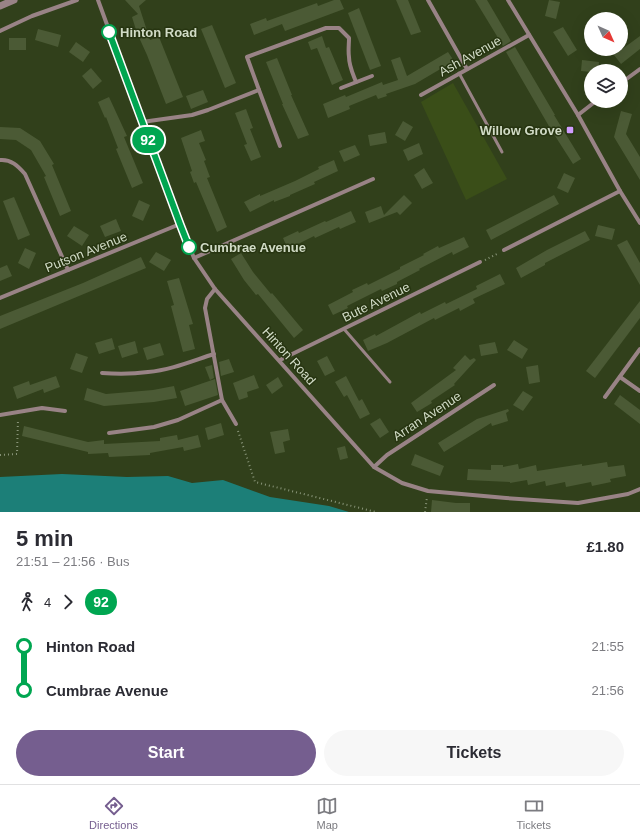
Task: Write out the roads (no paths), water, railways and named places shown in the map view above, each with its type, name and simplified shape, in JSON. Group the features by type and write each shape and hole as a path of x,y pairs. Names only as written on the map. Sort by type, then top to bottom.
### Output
{"street":[{"path":"0,6 14,0"},
{"path":"0,31 32,16 77,0"},
{"name":"Hinton Road","path":"98,0 142,122 194,258 215,289 374,467 402,483 428,491 578,503 628,494 640,490"},
{"path":"428,0 466,69"},
{"path":"508,0 578,115 620,191 640,223"},
{"path":"280,146 247,57 326,28 339,28 349,38 350,49 348,56 356,82"},
{"name":"Ash Avenue","path":"421,95 529,35"},
{"path":"628,78 640,69"},
{"path":"341,88 372,76"},
{"path":"142,122 192,115 259,90"},
{"path":"578,115 587,108"},
{"path":"0,160 5,159 17,164 25,174 68,270"},
{"path":"194,258 373,179"},
{"path":"504,250 620,191"},
{"name":"Putson Avenue","path":"0,298 180,224"},
{"name":"Bute Avenue","path":"280,360 480,262"},
{"path":"215,289 205,308 222,400 236,424"},
{"path":"605,397 640,349"},
{"path":"102,373 120,374 148,372 171,368 214,354"},
{"path":"620,377 640,392"},
{"name":"Arran Avenue","path":"374,467 387,455 494,384"},
{"path":"109,433 154,427 178,420 222,400"},
{"path":"0,415 42,408 65,411"}],"lane":[{"path":"459,73 502,152"},
{"path":"344,329 390,382"}],"water":[{"path":"62,474 127,477 168,476 192,483 223,480 270,497 329,506 349,512 0,512 0,477"}],"place":[{"name":"Hinton Road","path":"109,32"},
{"name":"Willow Grove","path":"570,130"},
{"name":"Cumbrae Avenue","path":"189,247"}]}
